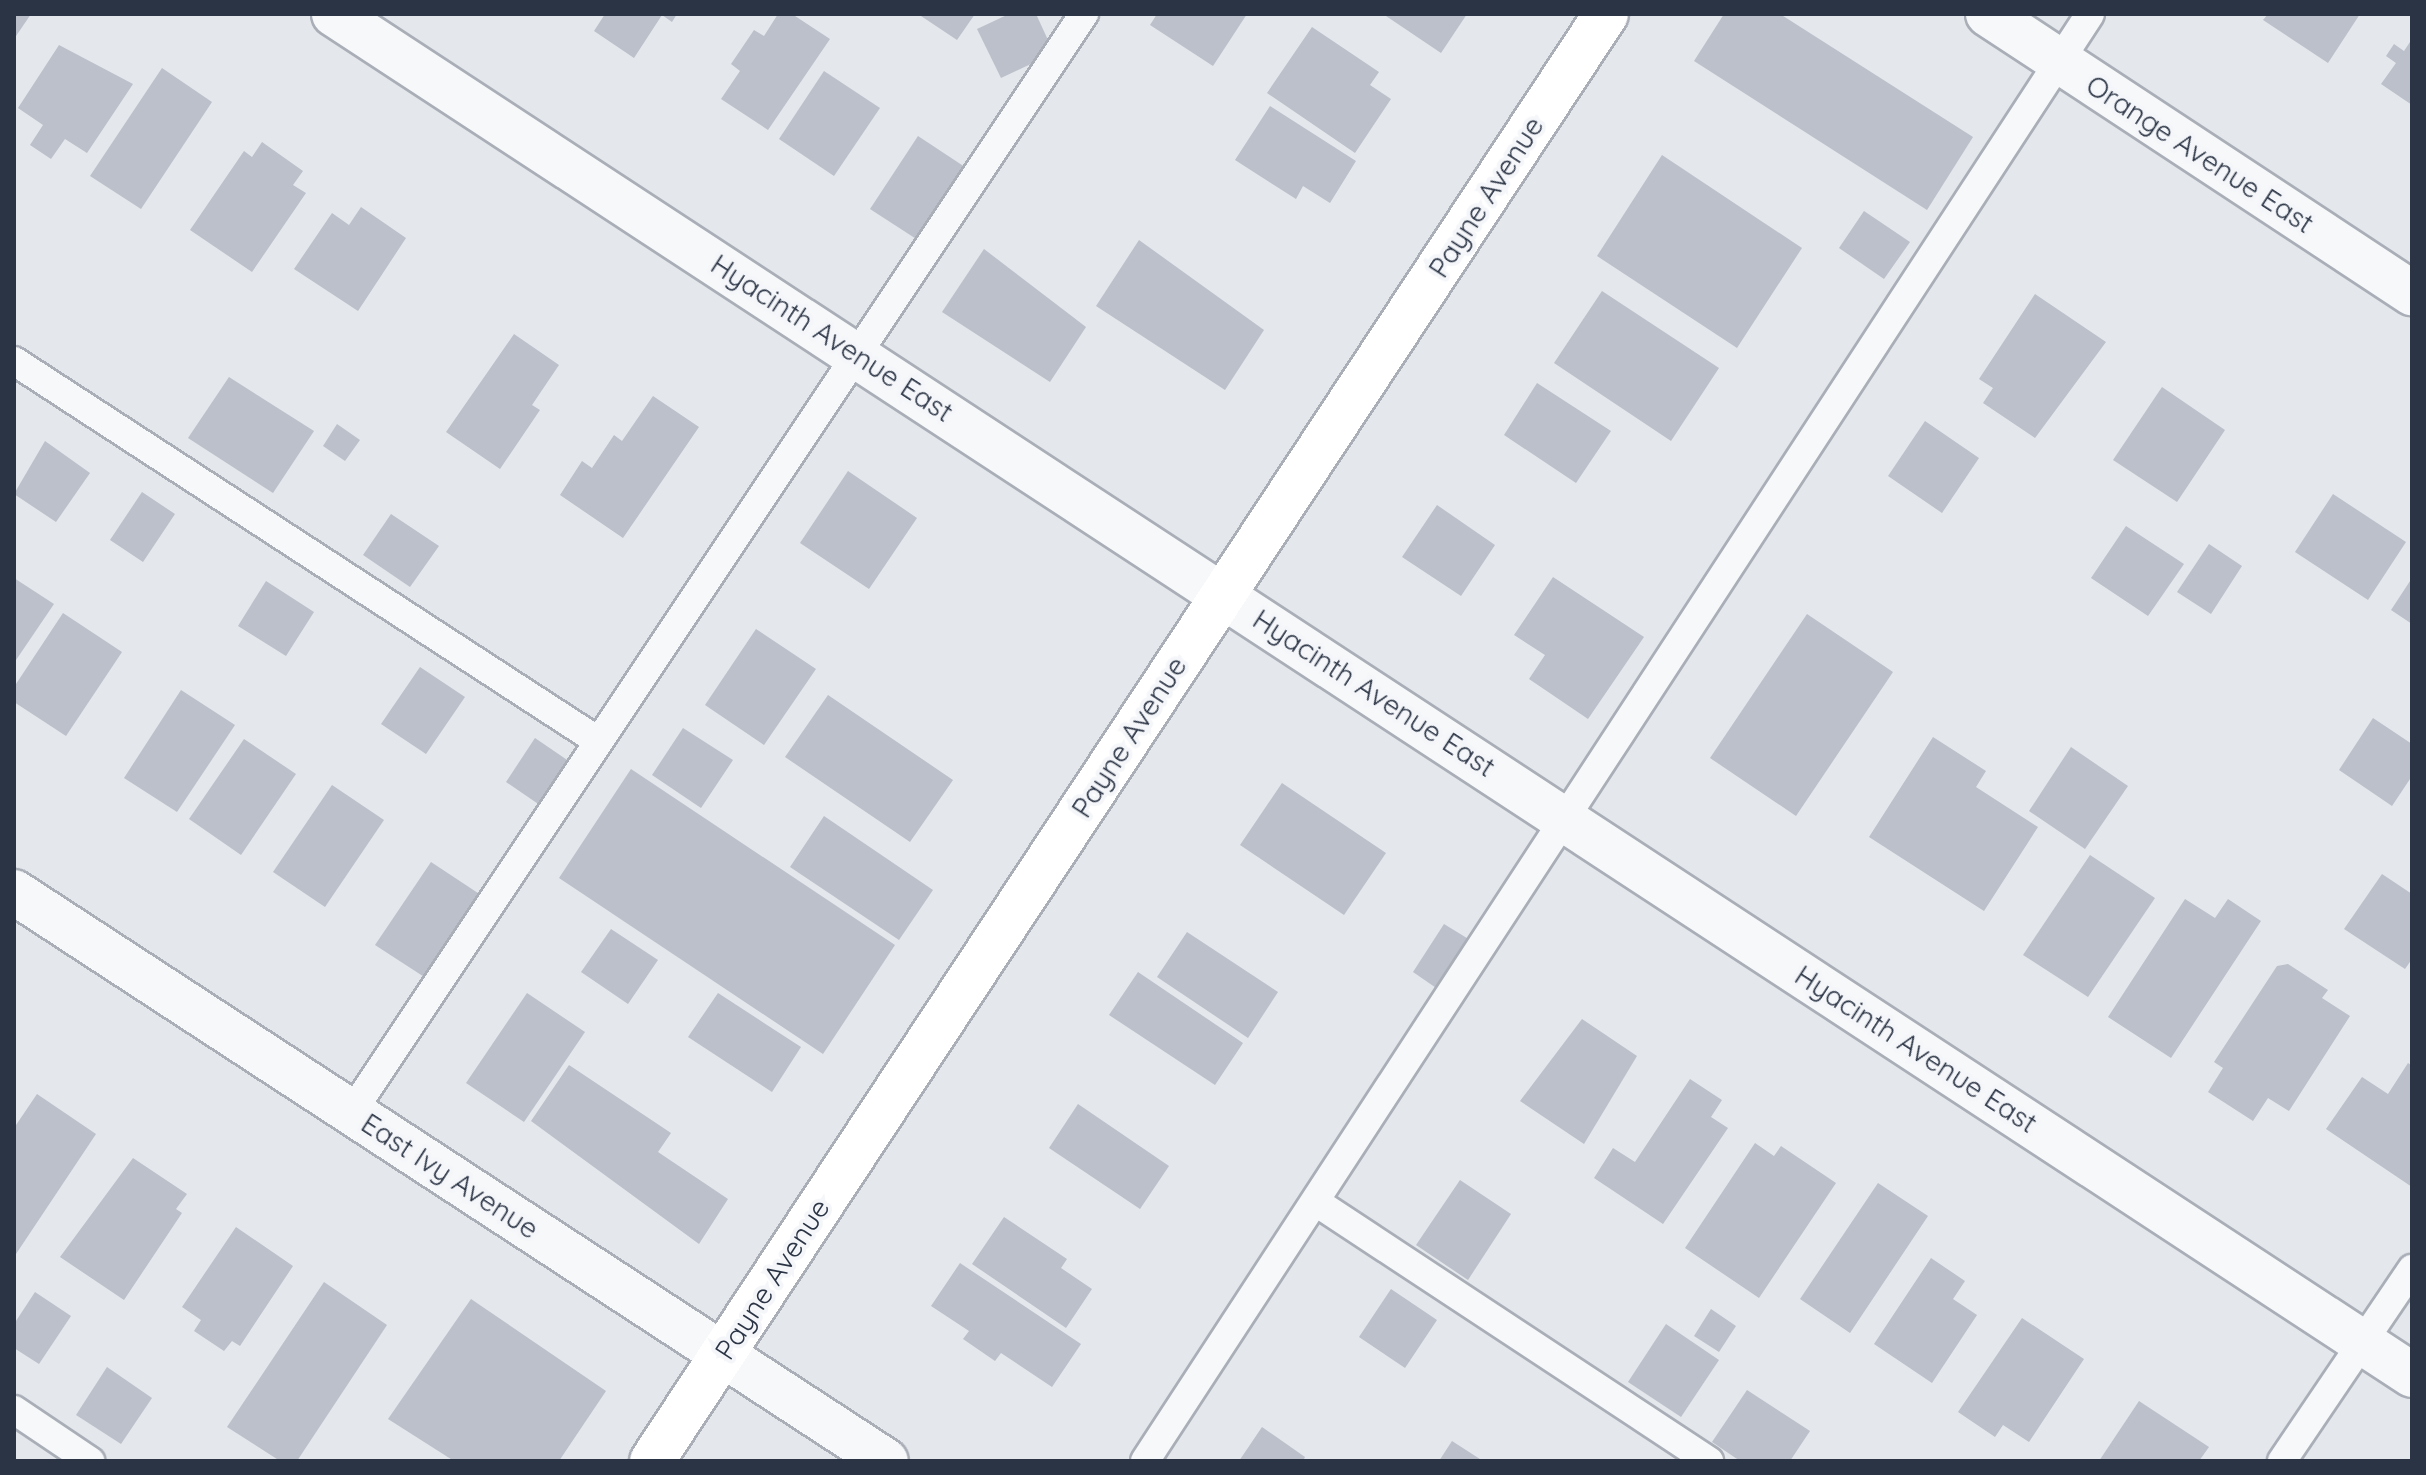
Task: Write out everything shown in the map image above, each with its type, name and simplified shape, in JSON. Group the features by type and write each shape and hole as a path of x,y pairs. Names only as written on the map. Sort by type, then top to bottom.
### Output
{"street":[{"name":"Hyacinth Avenue East","path":"334,14 1224,594 2412,1375"},
{"name":"Payne Avenue","path":"652,1461 1606,14"},
{"name":"Orange Avenue East","path":"1988,14 2412,293"},
{"name":"East Ivy Avenue","path":"14,892 886,1461"}],"lane":[{"path":"352,1112 855,353 1084,14"},
{"path":"1145,1461 1568,820 2090,14"},
{"path":"14,361 598,741"},
{"path":"1316,1202 1709,1461"},
{"path":"2282,1461 2412,1269"},
{"path":"14,1410 90,1461"}],"building":[{"path":"14,14 31,14 14,39"},
{"path":"605,14 677,14 672,22 662,15 634,58 594,31"},
{"path":"778,14 792,14 830,39 768,130 721,99 740,71 731,64 754,30 764,36"},
{"path":"918,14 975,14 957,40"},
{"path":"1009,14 1036,14 1054,53 1001,78 977,29"},
{"path":"1157,14 1247,14 1213,66 1150,25"},
{"path":"1383,14 1467,14 1441,53"},
{"path":"1724,14 1780,14 1973,137 1927,210 1694,61"},
{"path":"2268,14 2360,14 2328,63 2263,20"},
{"path":"1312,27 1379,72 1370,85 1391,99 1355,153 1267,93"},
{"path":"2412,39 2412,105 2381,84 2396,63 2386,56 2394,44 2404,51"},
{"path":"59,45 133,84 87,153 65,139 51,159 30,145 43,125 18,108"},
{"path":"162,68 212,102 141,209 90,176"},
{"path":"824,71 880,108 834,176 779,139"},
{"path":"1270,106 1356,161 1330,203 1303,186 1296,199 1235,160"},
{"path":"918,136 971,171 924,244 870,209"},
{"path":"262,142 303,171 293,185 306,193 252,272 190,230 244,151 252,157"},
{"path":"1662,155 1802,248 1737,348 1597,256"},
{"path":"361,207 406,238 358,311 294,269 332,213 349,225"},
{"path":"1864,211 1910,242 1884,279 1839,248"},
{"path":"1139,240 1264,330 1225,390 1096,306"},
{"path":"984,249 1086,327 1050,382 942,312"},
{"path":"1602,291 1719,368 1671,441 1554,363"},
{"path":"2035,294 2106,342 2035,438 1983,403 1993,388 1979,379"},
{"path":"514,334 559,365 532,405 540,410 500,469 446,432"},
{"path":"229,377 314,431 273,493 188,438"},
{"path":"1537,383 1611,431 1576,483 1504,435"},
{"path":"2162,387 2225,430 2177,502 2113,460"},
{"path":"653,396 699,427 623,538 560,495 582,461 592,468 614,435 622,441"},
{"path":"1925,421 1979,458 1942,513 1888,476"},
{"path":"337,424 360,440 345,461 323,446"},
{"path":"45,441 90,473 56,522 14,494"},
{"path":"848,471 917,518 869,589 800,543"},
{"path":"142,492 175,514 143,562 110,540"},
{"path":"2333,494 2406,542 2368,600 2295,552"},
{"path":"1437,505 1495,545 1461,596 1402,557"},
{"path":"391,514 439,546 410,587 363,555"},
{"path":"2126,526 2184,564 2148,616 2091,578"},
{"path":"2209,544 2242,566 2211,614 2177,592"},
{"path":"1553,577 1644,637 1588,719 1529,679 1545,655 1514,635"},
{"path":"14,578 54,604 14,663"},
{"path":"2412,578 2412,624 2391,610"},
{"path":"266,581 314,612 286,656 238,626"},
{"path":"63,613 122,652 66,736 14,702 14,687"},
{"path":"1807,614 1893,672 1796,816 1710,758"},
{"path":"756,629 816,669 764,745 705,705"},
{"path":"420,667 465,697 426,754 381,724"},
{"path":"181,690 235,725 177,812 124,778"},
{"path":"828,695 953,780 910,842 785,757"},
{"path":"2373,718 2412,744 2412,776 2392,806 2339,770"},
{"path":"683,728 733,760 701,808 652,775"},
{"path":"1933,737 1986,771 1976,787 2038,827 1984,911 1869,837"},
{"path":"535,738 576,766 547,810 506,782"},
{"path":"244,739 296,774 241,855 189,819"},
{"path":"2071,747 2128,786 2085,849 2029,811"},
{"path":"631,769 895,945 823,1054 559,878"},
{"path":"1282,783 1386,853 1344,915 1240,845"},
{"path":"332,785 384,820 325,907 273,872"},
{"path":"824,816 933,890 899,940 790,867"},
{"path":"2090,855 2155,898 2088,997 2023,955"},
{"path":"431,862 487,899 432,982 375,945"},
{"path":"2382,874 2412,894 2412,959 2405,969 2344,929"},
{"path":"2185,899 2215,918 2228,899 2261,921 2171,1058 2108,1017"},
{"path":"1444,924 1475,943 1442,992 1413,972"},
{"path":"611,929 658,960 628,1004 581,972"},
{"path":"1187,932 1278,992 1248,1038 1157,977"},
{"path":"2288,964 2328,990 2322,998 2350,1016 2289,1111 2268,1098 2253,1121 2208,1092 2223,1068 2214,1062 2277,966"},
{"path":"1138,972 1243,1043 1215,1085 1109,1015"},
{"path":"527,993 585,1032 524,1122 466,1083"},
{"path":"718,993 801,1047 772,1092 688,1037"},
{"path":"1582,1019 1637,1056 1584,1144 1520,1101"},
{"path":"2408,1063 2412,1066 2412,1187 2326,1129 2362,1077 2388,1094"},
{"path":"569,1065 671,1133 658,1152 728,1199 699,1244 531,1121"},
{"path":"1690,1079 1722,1100 1711,1117 1728,1128 1663,1224 1594,1178 1613,1148 1635,1162"},
{"path":"37,1094 96,1134 14,1257 14,1128"},
{"path":"1078,1104 1169,1166 1140,1209 1049,1148"},
{"path":"1755,1143 1774,1156 1781,1146 1836,1183 1759,1298 1685,1248"},
{"path":"133,1158 187,1194 176,1209 182,1213 124,1300 60,1257"},
{"path":"1460,1180 1511,1214 1468,1280 1416,1245"},
{"path":"1878,1183 1928,1216 1850,1333 1800,1299"},
{"path":"1004,1217 1067,1259 1061,1268 1092,1289 1066,1328 972,1264"},
{"path":"236,1227 293,1266 240,1346 232,1341 224,1351 194,1331 201,1320 182,1307"},
{"path":"1931,1258 1965,1281 1953,1299 1977,1315 1932,1383 1874,1344"},
{"path":"960,1263 1081,1344 1052,1387 1001,1353 995,1361 963,1339 969,1331 931,1306"},
{"path":"324,1282 387,1325 297,1461 280,1461 227,1427"},
{"path":"1391,1289 1437,1320 1405,1368 1359,1337"},
{"path":"35,1292 71,1316 39,1364 14,1348 14,1324"},
{"path":"471,1299 606,1391 559,1461 454,1461 388,1419"},
{"path":"1711,1309 1736,1326 1719,1352 1694,1336"},
{"path":"2022,1318 2084,1359 2029,1442 2003,1425 1995,1437 1958,1412"},
{"path":"1666,1324 1719,1360 1681,1417 1628,1382"},
{"path":"107,1367 152,1398 121,1444 76,1415"},
{"path":"1747,1390 1810,1431 1790,1461 1740,1461 1712,1442"},
{"path":"2139,1401 2209,1447 2199,1461 2099,1461"},
{"path":"1262,1427 1305,1457 1303,1461 1239,1461"},
{"path":"1452,1441 1483,1461 1439,1461"}]}
